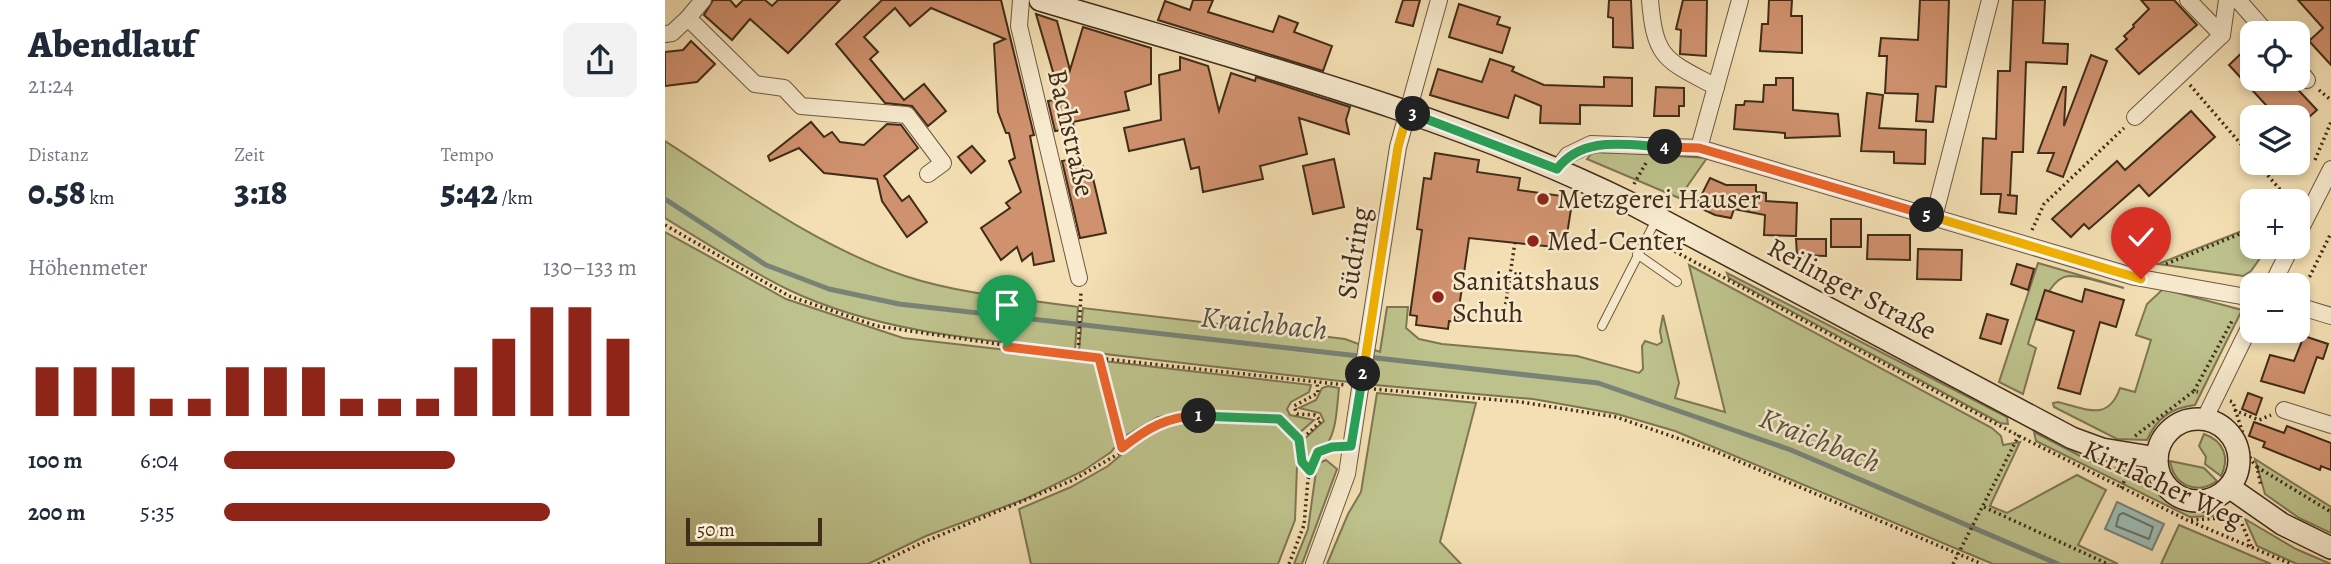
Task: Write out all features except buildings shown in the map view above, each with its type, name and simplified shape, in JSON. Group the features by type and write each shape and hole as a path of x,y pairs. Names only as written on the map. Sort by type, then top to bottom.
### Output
{"main road":[{"name":"Reilinger Straße","path":"1041,0 1098,8 1408,112 1557,169 1624,200 2072,438 2131,456 2157,458"},
{"path":"2204,420 2224,429 2236,447 2238,469 2229,487 2212,498 2192,501 2182,498 2166,486 2158,468 2157,458 2161,442 2172,429 2187,421 2204,420"},
{"path":"2229,487 2282,524 2331,548"}],"street":[{"path":"665,34 672,33 703,0"},
{"name":"Bachstraße","path":"1021,0 1019,26 1079,278"},
{"name":"Südring","path":"1314,564 1347,474 1363,390 1368,339 1398,147 1439,0"},
{"path":"1650,0 1653,36 1667,61 1716,88"},
{"path":"1699,148 1740,0"},
{"path":"1934,217 1990,0"},
{"path":"2188,0 2222,35"},
{"path":"2136,117 2222,35 2227,0"},
{"path":"2238,0 2256,21"},
{"path":"688,18 755,84 784,88 801,106 907,115 943,163 928,174"},
{"path":"1557,169 1568,155 1591,144 1699,148 2135,277 2240,297"},
{"path":"2310,210 2331,169"},
{"path":"2310,310 2331,316"},
{"path":"2204,420 2213,396 2241,343"},
{"path":"2284,410 2331,425"}],"lane":[{"path":"1602,326 1657,218"},
{"path":"1637,254 1677,282"}],"path":[{"path":"2182,75 2240,143"},
{"path":"2026,243 2044,204 2136,117"},
{"path":"1624,200 1656,146"},
{"path":"2267,175 2280,189"},
{"name":"Kirrlacher Weg","path":"1657,218 1663,245 2121,488 2187,520 2291,564"},
{"path":"665,225 789,296 847,318 936,337 1078,356 1317,382 1363,390 1521,402 1616,417 1712,450 1982,564"},
{"path":"2310,276 2331,233"},
{"path":"2135,277 2240,234"},
{"path":"1504,314 1515,242"},
{"path":"1078,356 1082,298"},
{"path":"2121,488 2129,473 2135,434 2194,391 2240,312"},
{"path":"1099,358 1122,448"},
{"path":"1299,439 1321,421 1315,415 1297,414 1294,411 1298,402 1318,393 1317,382"},
{"path":"2194,391 2213,396"},
{"path":"2234,410 2259,420 2284,410"},
{"path":"878,564 924,541 1073,480 1151,426 1184,416 1279,419 1299,439 1302,462 1310,471"},
{"path":"1953,564 1985,507 2019,436"},
{"path":"1289,564 1304,525 1310,471 1318,452 1332,447 1351,446"},
{"path":"2257,467 2331,512"},
{"path":"1985,507 2108,564"},
{"path":"2239,517 2251,546"}],"green space":[{"path":"665,141 781,216 872,264 947,287 1078,307 1075,350 966,338 893,325 823,304 773,282 665,218"},
{"path":"1601,151 1707,158 1679,198 1587,159 1591,154"},
{"path":"665,232 786,299 903,338 1311,385 1309,392 1291,402 1287,409 1290,415 1314,420 1297,435 1280,415 1197,413 1158,417 1122,438 1111,452 1083,471 1025,499 926,536 868,564 665,564"},
{"path":"2240,232 2240,259 2260,259 2251,271 2240,273 2240,276 2158,264"},
{"path":"2038,263 2124,288 2076,276 2061,278 2054,285 2033,326 2028,344 2036,348 2023,394 1999,382"},
{"path":"1689,265 1992,428 2001,436 2003,445 2020,442 1990,506 2007,513 2077,475 2106,490 2078,545 2118,564 1993,564 1675,431 1617,414 1533,399 1375,385 1079,351 1083,308 1345,339 1380,352 1387,307 1408,307 1406,328 1419,339 1442,344 1577,356 1639,373 1643,369 1642,346 1645,341 1657,345 1662,342 1660,331 1663,315 1679,383 1675,398 1725,412"},
{"path":"1727,273 2007,417 2008,424 2000,423 1729,278"},
{"path":"2163,289 2240,309 2195,405 2166,415 2155,426 2147,440 2117,439 2054,407 2053,403 2058,402 2087,410 2103,409 2115,399 2120,388 2135,392 2151,340 2136,335 2147,304"},
{"path":"1322,388 1339,388 1334,426 1330,440 1313,457 1309,467 1303,440 1324,421 1320,413 1299,408 1316,400"},
{"path":"1377,393 1476,403 1440,542 1461,564 1327,564 1348,514 1361,492"},
{"path":"1277,420 1294,438 1297,466 1295,520 1278,564 1031,564 1019,509 1071,487 1108,466 1155,426 1175,421"},
{"path":"2034,432 2090,461 2139,475 2177,507 2193,511 2217,509 2235,515 2190,517 2036,441"},
{"path":"2204,434 2221,446 2225,463 2221,476 2205,464 2206,457 2199,446"},
{"path":"2255,459 2331,507 2331,533 2299,518 2265,494"},
{"path":"1326,460 1337,469 1302,564 1294,564 1308,529 1317,464"},
{"path":"2170,461 2204,468 2217,481 2202,487 2187,486 2176,477"},
{"path":"2245,519 2296,549 2331,564 2297,564 2257,546"},
{"path":"2179,525 2271,564 2161,564"}],"water":[{"path":"2117,502 2164,524 2152,550 2105,529"}],"waterway":[{"name":"Kraichbach","path":"665,199 766,265 829,289 899,304 1598,383 1791,450 2058,564"}],"place":[{"name":"Metzgerei Hauser","path":"1543,199"},
{"name":"Med-Center","path":"1533,241"},
{"name":"Sanitätshaus Schuh","path":"1438,297"}],"route":[{"path":"1007,347 1099,358 1122,448 1151,426 1184,416 1279,419 1299,439 1302,462 1310,471 1318,452 1332,447 1351,446 1398,147 1408,112 1557,169 1568,155 1591,144 1699,148 2141,279"}]}
